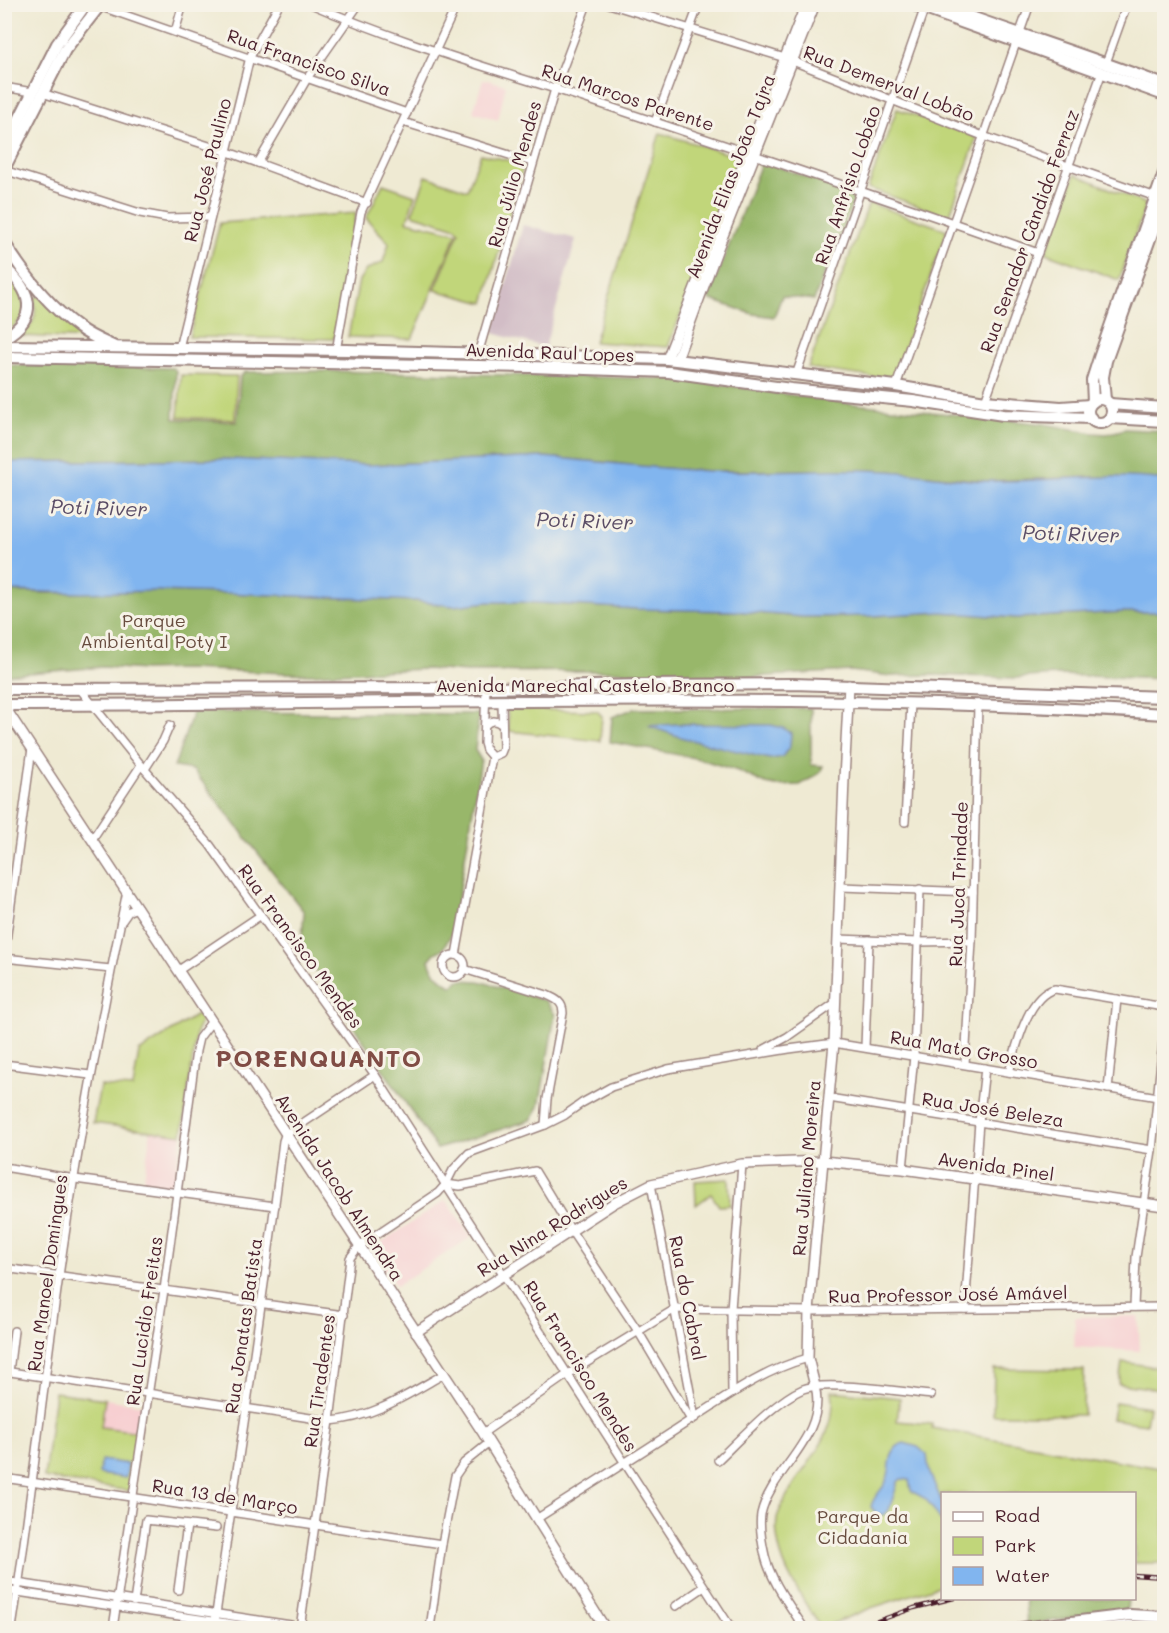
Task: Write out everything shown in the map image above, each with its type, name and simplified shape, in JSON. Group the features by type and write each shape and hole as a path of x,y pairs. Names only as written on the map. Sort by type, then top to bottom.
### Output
{"main road":[{"path":"4,170 57,44 86,4"},
{"path":"911,4 1104,68 1164,85"},
{"path":"935,4 1018,39"},
{"path":"4,149 37,92 65,50 100,5"},
{"path":"1104,68 1164,95"},
{"path":"1110,418 1112,409 1108,402 1103,377 1106,361 1160,198 1164,173"},
{"path":"1160,198 1099,357 1092,380 1089,414 1091,418 1100,423 1110,418 1164,421"},
{"path":"4,242 23,270 65,316 91,336 115,347"},
{"path":"4,267 23,287 29,311 22,325 4,338"},
{"name":"Avenida Raul Lopes","path":"4,346 672,359 896,386 985,401 1061,407 1091,404"},
{"name":"Avenida Raul Lopes","path":"4,357 531,367 693,374 791,389 892,399 1004,415 1091,418"},
{"path":"693,374 702,371 725,373 731,370 731,366"},
{"path":"1091,404 1099,399 1164,408"},
{"path":"749,684 749,700"},
{"name":"Avenida Marechal Castelo Branco","path":"4,689 486,688 749,684 849,685 1164,698"},
{"path":"425,688 425,702"},
{"path":"1018,706 1020,692"},
{"name":"Avenida Marechal Castelo Branco","path":"4,705 749,700 978,704 1164,714"},
{"path":"1022,1629 1129,1623 1164,1617"},
{"path":"1110,1629 1129,1623 1164,1628"}],"street":[{"path":"175,32 183,4"},
{"name":"Rua José Paulino","path":"179,348 250,57 279,4"},
{"name":"Rua Marcos Parente","path":"311,4 347,20 435,51 751,152 1038,253"},
{"path":"258,164 308,77 359,4"},
{"path":"336,351 361,212 457,4"},
{"name":"Rua Júlio Mendes","path":"478,354 532,162 555,89 587,4"},
{"name":"Rua Demerval Lobão","path":"609,4 789,60 983,136 1160,198"},
{"path":"656,122 699,4"},
{"name":"Avenida Elias João Tajra","path":"789,60 806,4"},
{"name":"Avenida Elias João Tajra","path":"672,359 751,152 815,4"},
{"path":"896,386 1030,4"},
{"name":"Rua Senador Cândido Ferraz","path":"985,401 1127,4"},
{"name":"Rua Francisco Silva","path":"100,5 407,112"},
{"name":"Rua Anfrísio Lobão","path":"795,375 925,7"},
{"path":"4,87 37,92 228,152 367,203"},
{"path":"403,122 532,162"},
{"path":"4,170 140,213 167,218 210,218"},
{"name":"Rua Juliano Moreira","path":"804,1629 765,1558 761,1514 768,1497 811,1427 818,1405 808,1358 810,1311 834,1043 849,685"},
{"path":"486,688 484,743 492,757"},
{"name":"Rua Francisco Mendes","path":"80,689 210,845 375,1075 731,1629"},
{"path":"492,757 501,753 503,748 502,702"},
{"path":"905,822 911,703"},
{"name":"Rua Juca Trindade","path":"965,1065 972,941 978,704"},
{"name":"Avenida Jacob Almendra","path":"4,705 285,1135 483,1432 605,1629"},
{"path":"485,725 494,721 501,724"},
{"path":"93,838 164,741 170,725"},
{"path":"32,747 4,957 111,969"},
{"path":"456,955 492,757"},
{"path":"841,887 973,892"},
{"path":"903,1169 914,1056 920,889"},
{"name":"Rua Manoel Domingues","path":"12,1629 34,1482 59,1276 90,1075 127,891"},
{"path":"120,923 129,911 138,908"},
{"path":"179,970 261,915"},
{"path":"838,939 972,941"},
{"path":"865,1047 868,940"},
{"path":"456,955 464,962 464,969 460,975 453,977 444,971 443,964 446,958 456,955"},
{"path":"464,969 532,989 560,1003 563,1013 545,1125"},
{"path":"1008,1072 1026,1020 1040,998 1049,991 1055,989 1164,1007"},
{"path":"1107,1089 1117,999"},
{"name":"Rua Mato Grosso","path":"758,1053 787,1037 835,1003"},
{"name":"Rua Lucidio Freitas","path":"113,1629 164,1290 196,1051 199,1038 212,1021"},
{"path":"1134,1307 1136,1257 1161,1097 1164,1031"},
{"path":"787,1037 782,1043 789,1049"},
{"name":"Rua Mato Grosso","path":"446,1184 453,1170 470,1153 545,1125 611,1087 668,1069 758,1053 834,1043 1161,1097"},
{"path":"4,1064 90,1075"},
{"path":"965,1309 985,1068"},
{"path":"285,1135 375,1075"},
{"name":"Rua José Beleza","path":"829,1098 1152,1150"},
{"path":"546,1110 565,1115"},
{"name":"Rua Jonatas Batista","path":"214,1626 285,1135"},
{"name":"Rua Nina Rodrigues","path":"416,1332 614,1203 651,1184 742,1164 823,1161"},
{"name":"Avenida Pinel","path":"823,1161 903,1169 1164,1206"},
{"path":"732,1392 731,1309 742,1164"},
{"path":"4,1167 275,1206"},
{"path":"359,1245 438,1193 446,1184 460,1186 535,1171 693,1419"},
{"name":"Rua do Cabral","path":"651,1184 693,1419"},
{"name":"Rua Tiradentes","path":"298,1629 330,1421 350,1258 359,1245"},
{"path":"4,1268 344,1314"},
{"name":"Rua Professor José Amável","path":"675,1309 810,1311 1164,1307"},
{"path":"483,1432 568,1374 675,1309"},
{"path":"14,1331 7,1372 330,1421 367,1415 444,1374"},
{"path":"538,1518 732,1392 780,1368 808,1358"},
{"path":"718,1460 769,1413 802,1389 815,1386 854,1387 931,1395"},
{"path":"430,1629 442,1544 456,1473 464,1463 489,1443"},
{"name":"Rua 13 de Março","path":"4,1478 442,1544"},
{"path":"134,1602 146,1521 216,1528"},
{"path":"178,1590 187,1525"},
{"path":"4,1581 19,1582 214,1626 260,1629"},
{"path":"676,1606 704,1587"},
{"path":"4,1590 117,1603 134,1602 291,1625 298,1629"}],"shaded area":[{"path":"483,79 506,85 498,120 473,112"},
{"path":"523,225 576,239 545,347 492,333"},
{"path":"151,1130 182,1135 173,1190 143,1185"},
{"path":"446,1200 471,1237 396,1286 371,1249"},
{"path":"1138,1316 1140,1351 1074,1347 1075,1317"},
{"path":"105,1399 143,1405 139,1432 101,1427"}],"green space":[{"path":"897,109 977,137 949,217 868,188"},
{"path":"660,133 742,158 668,347 594,342"},
{"path":"481,154 524,164 484,303 435,290 459,232 456,228 412,214 426,176 467,190"},
{"path":"762,161 856,195 814,300 782,296 774,317 753,314 708,299"},
{"path":"1075,174 1146,204 1119,280 1046,253"},
{"path":"383,184 415,195 407,221 457,233 412,339 348,337 359,280 366,270 383,262 389,243 366,218"},
{"path":"869,203 947,230 893,380 808,368"},
{"path":"356,213 334,339 189,337 220,223"},
{"path":"5,271 23,295 24,317 5,334"},
{"path":"41,295 87,339 21,336 34,319 34,298"},
{"path":"4,365 173,368 176,371 174,419 237,422 240,377 245,372 329,371 683,379 845,403 1044,424 1093,433 1107,434 1125,429 1164,431 1164,480 1091,477 986,481 889,471 711,471 640,467 543,457 369,465 228,459 5,462"},
{"path":"181,375 237,376 235,420 178,417"},
{"name":"Parque Ambiental Poty I","path":"4,591 226,593 417,601 453,606 488,602 522,602 637,609 734,611 803,617 941,612 1017,618 1164,612 1164,679 1057,675 1015,678 891,676 851,671 733,678 609,671 467,672 426,669 310,674 103,667 5,675"},
{"path":"811,708 811,765 823,766 820,773 800,785 766,784 738,771 700,759 610,742 612,717 633,709"},
{"path":"507,709 597,711 602,716 600,741 509,731"},
{"path":"193,712 479,714 475,750 481,760 453,931 443,949 429,960 438,975 452,986 459,980 479,981 546,1001 555,1015 539,1107 531,1120 437,1149 301,949 304,912 193,770 174,767"},
{"path":"198,1014 201,1022 196,1033 182,1135 93,1123 100,1086 133,1088 139,1052"},
{"path":"729,1179 730,1205 719,1206 711,1194 696,1205 695,1181"},
{"path":"1122,1362 1162,1368 1159,1389 1119,1384"},
{"path":"994,1369 1084,1370 1083,1415 993,1415"},
{"name":"Parque da Cidadania","path":"832,1391 900,1398 897,1421 932,1424 932,1428 1164,1469 1164,1563 1136,1563 1136,1492 941,1492 941,1585 871,1608 821,1628 786,1568 778,1543 777,1523 785,1499 822,1441 833,1409"},
{"path":"55,1392 105,1399 101,1427 139,1432 130,1491 44,1478"},
{"path":"1115,1402 1149,1407 1146,1424 1112,1419"},
{"path":"1025,1600 1128,1600 1127,1609 1027,1625"}],"water":[{"name":"Poti River","path":"543,457 710,471 866,470 987,481 1098,477 1164,480 1164,612 1017,618 941,612 803,617 734,611 637,609 522,602 488,602 453,606 417,601 226,593 5,591 5,462 228,459 369,465"},
{"path":"771,725 791,733 790,746 782,757 770,759 687,739 648,726"},
{"path":"904,1443 918,1447 927,1455 929,1471 941,1500 941,1521 926,1499 911,1491 909,1480 901,1479 898,1482 889,1510 883,1515 877,1514 871,1507 887,1479 892,1453"},
{"path":"101,1460 128,1464 126,1478 99,1474"}],"railway":[{"path":"1136,1575 1164,1577"},
{"path":"858,1628 914,1608 946,1600"}],"district":[{"name":"PORENQUANTO","path":"319,1057"}]}
